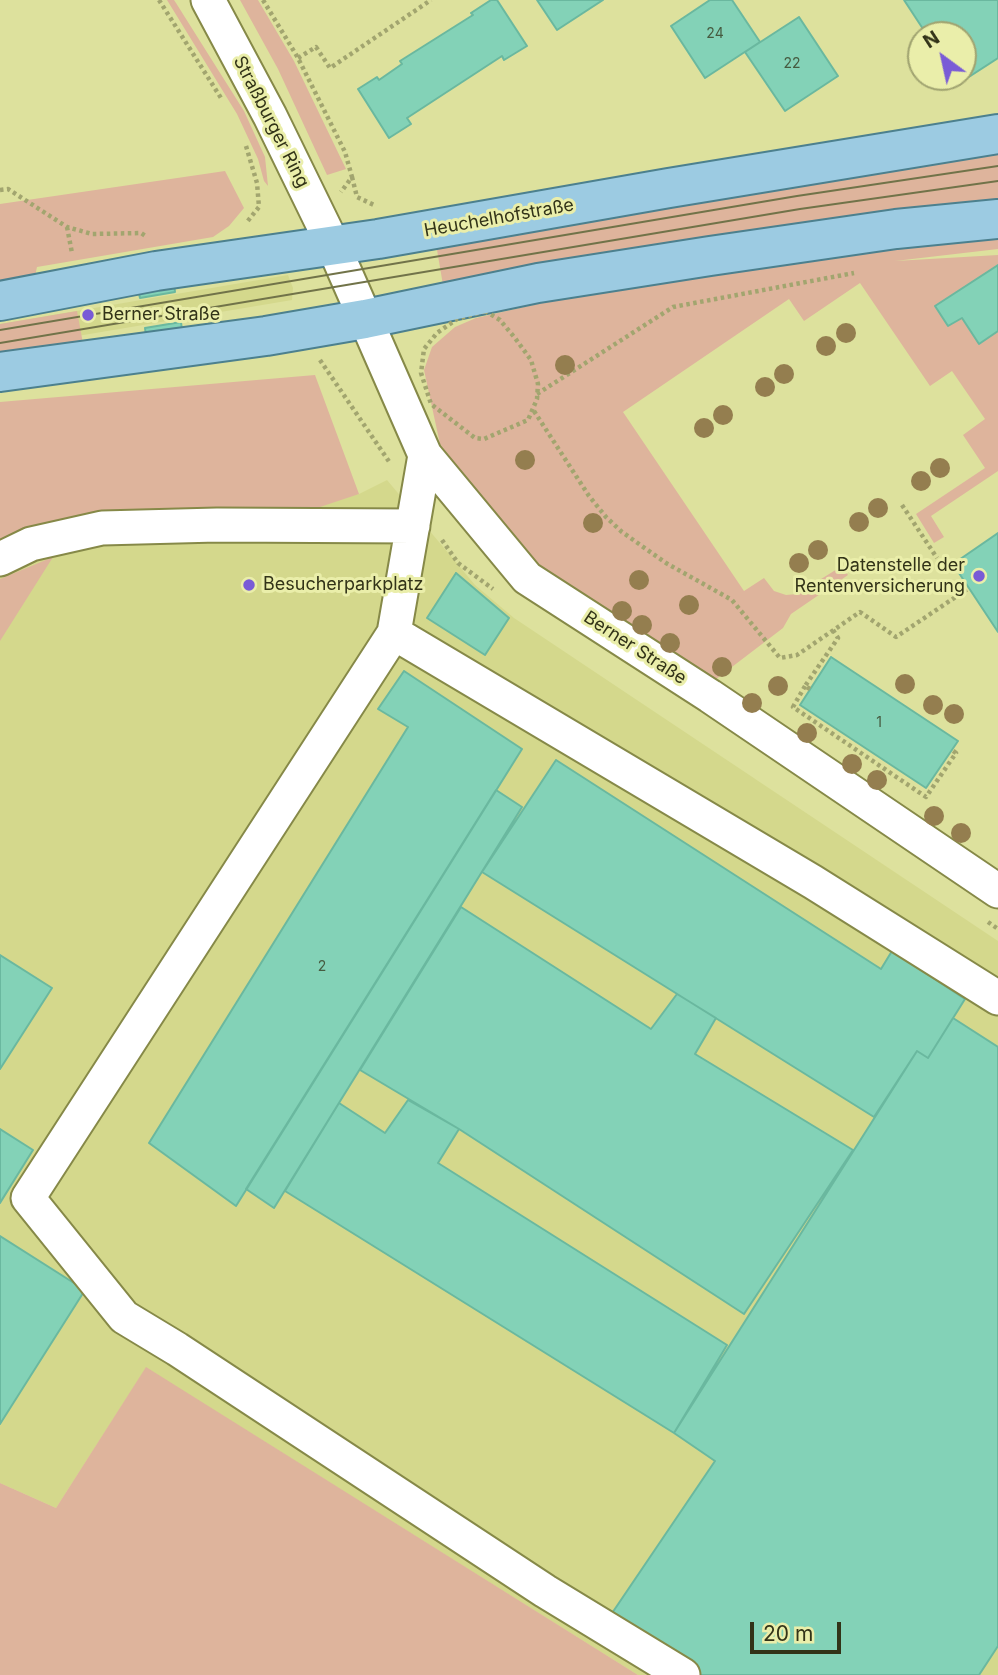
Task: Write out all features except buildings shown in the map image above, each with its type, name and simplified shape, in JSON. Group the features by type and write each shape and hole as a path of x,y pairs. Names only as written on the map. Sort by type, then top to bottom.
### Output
{"main road":[{"name":"Heuchelhofstraße","path":"0,301 156,271 333,245 998,134"},
{"path":"0,372 266,336 617,271 897,229 998,219"}],"street":[{"name":"Straßburger Ring","path":"208,0 270,116 333,245 365,319"},
{"name":"Berner Straße","path":"365,319 425,455 527,578 710,696 998,891"},
{"path":"425,455 394,633 28,1198 124,1317 545,1591 683,1675"},
{"path":"0,559 31,544 102,528 217,525 413,526"},
{"path":"394,633 813,882 998,998"}],"path":[{"path":"159,0 222,99"},
{"path":"263,0 298,58 345,152 352,177 341,192"},
{"path":"298,58 316,47 330,68 431,0"},
{"path":"241,136 257,183 259,207 245,224"},
{"path":"0,190 8,189 67,227 92,234 141,233 152,240"},
{"path":"537,394 673,307 864,271"},
{"path":"485,311 500,320 531,360 538,384 537,394 534,411 528,420 484,439 475,438 431,404 421,373 424,349 436,333 457,319 485,311"},
{"path":"534,411 589,496 606,517 666,564 732,600 780,658 797,654 860,612 896,637 969,588"},
{"path":"902,505 937,558"},
{"path":"833,630 838,638 808,688 793,707 926,797 956,752 952,750"}],"shaded area":[{"path":"167,0 174,0 244,111 265,157 268,186 237,114"},
{"path":"240,0 258,0 294,61 346,169 327,175 278,69"},
{"path":"998,149 998,206 443,285 436,244"},
{"path":"225,171 244,208 229,226 213,237 37,267 35,276 0,282 0,204"},
{"path":"998,239 998,249 895,261 998,255 998,265 935,306 948,326 962,318 979,344 998,331 998,471 931,516 944,537 934,543 916,514 985,468 963,435 985,419 952,371 930,386 860,283 804,321 789,299 623,412 744,591 764,578 774,591 786,595 797,594 842,566 848,575 791,614 783,628 707,686 534,569 440,444 424,370 432,347 455,327 476,318 559,299 886,248"},
{"path":"288,275 293,288 292,300 0,349 0,324"},
{"path":"77,311 84,349 0,361 0,324"},
{"path":"315,375 359,494 305,512 0,547 0,402"},
{"path":"387,480 475,585 514,618 998,941 998,1675 638,1675 146,1368 56,1508 0,1483 0,547 359,494"},
{"path":"53,557 0,641 0,579"},
{"path":"146,1367 638,1675 0,1675 0,1483 56,1508"}],"tram line":[{"path":"0,330 797,196 998,166"},
{"path":"0,343 800,209 998,181"}],"place":[{"name":"Berner Straße","path":"88,315"},
{"name":"Datenstelle der Rentenversicherung","path":"979,576"},
{"name":"Besucherparkplatz","path":"249,585"}]}
